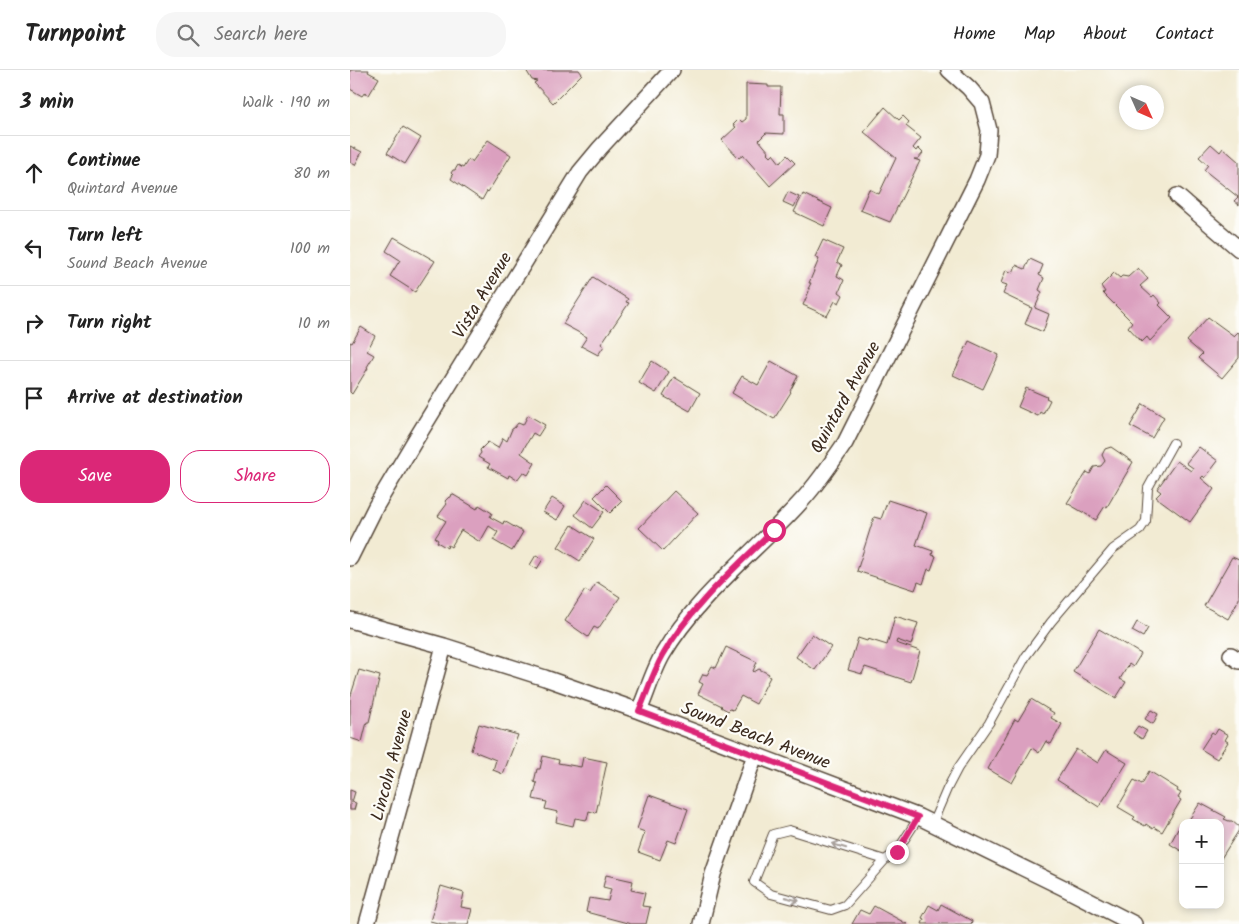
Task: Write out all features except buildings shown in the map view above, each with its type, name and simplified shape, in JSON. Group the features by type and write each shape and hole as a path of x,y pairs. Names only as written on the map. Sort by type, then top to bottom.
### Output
{"street":[{"name":"Vista Avenue","path":"350,558 376,506 414,442 580,172 672,70"},
{"name":"Quintard Avenue","path":"639,711 662,656 679,631 718,586 797,506 819,480 845,443 977,180 987,155 989,130 982,104 969,88 949,70"},
{"path":"1177,196 1239,249"},
{"name":"Sound Beach Avenue","path":"350,620 444,646 545,678 639,711 918,817 1134,924"},
{"name":"Lincoln Avenue","path":"367,924 444,646"},
{"path":"701,924 713,874 755,755"}],"lane":[{"path":"932,824 946,789 989,723 1026,656 1051,622 1113,550 1140,530 1146,521 1148,488 1173,443"},
{"path":"885,860 789,830 773,834 754,882 771,894 831,910 845,905 885,860 897,852 918,817"}],"route":[{"path":"774,530 718,586 679,631 662,656 639,711 918,817 897,852"}]}
